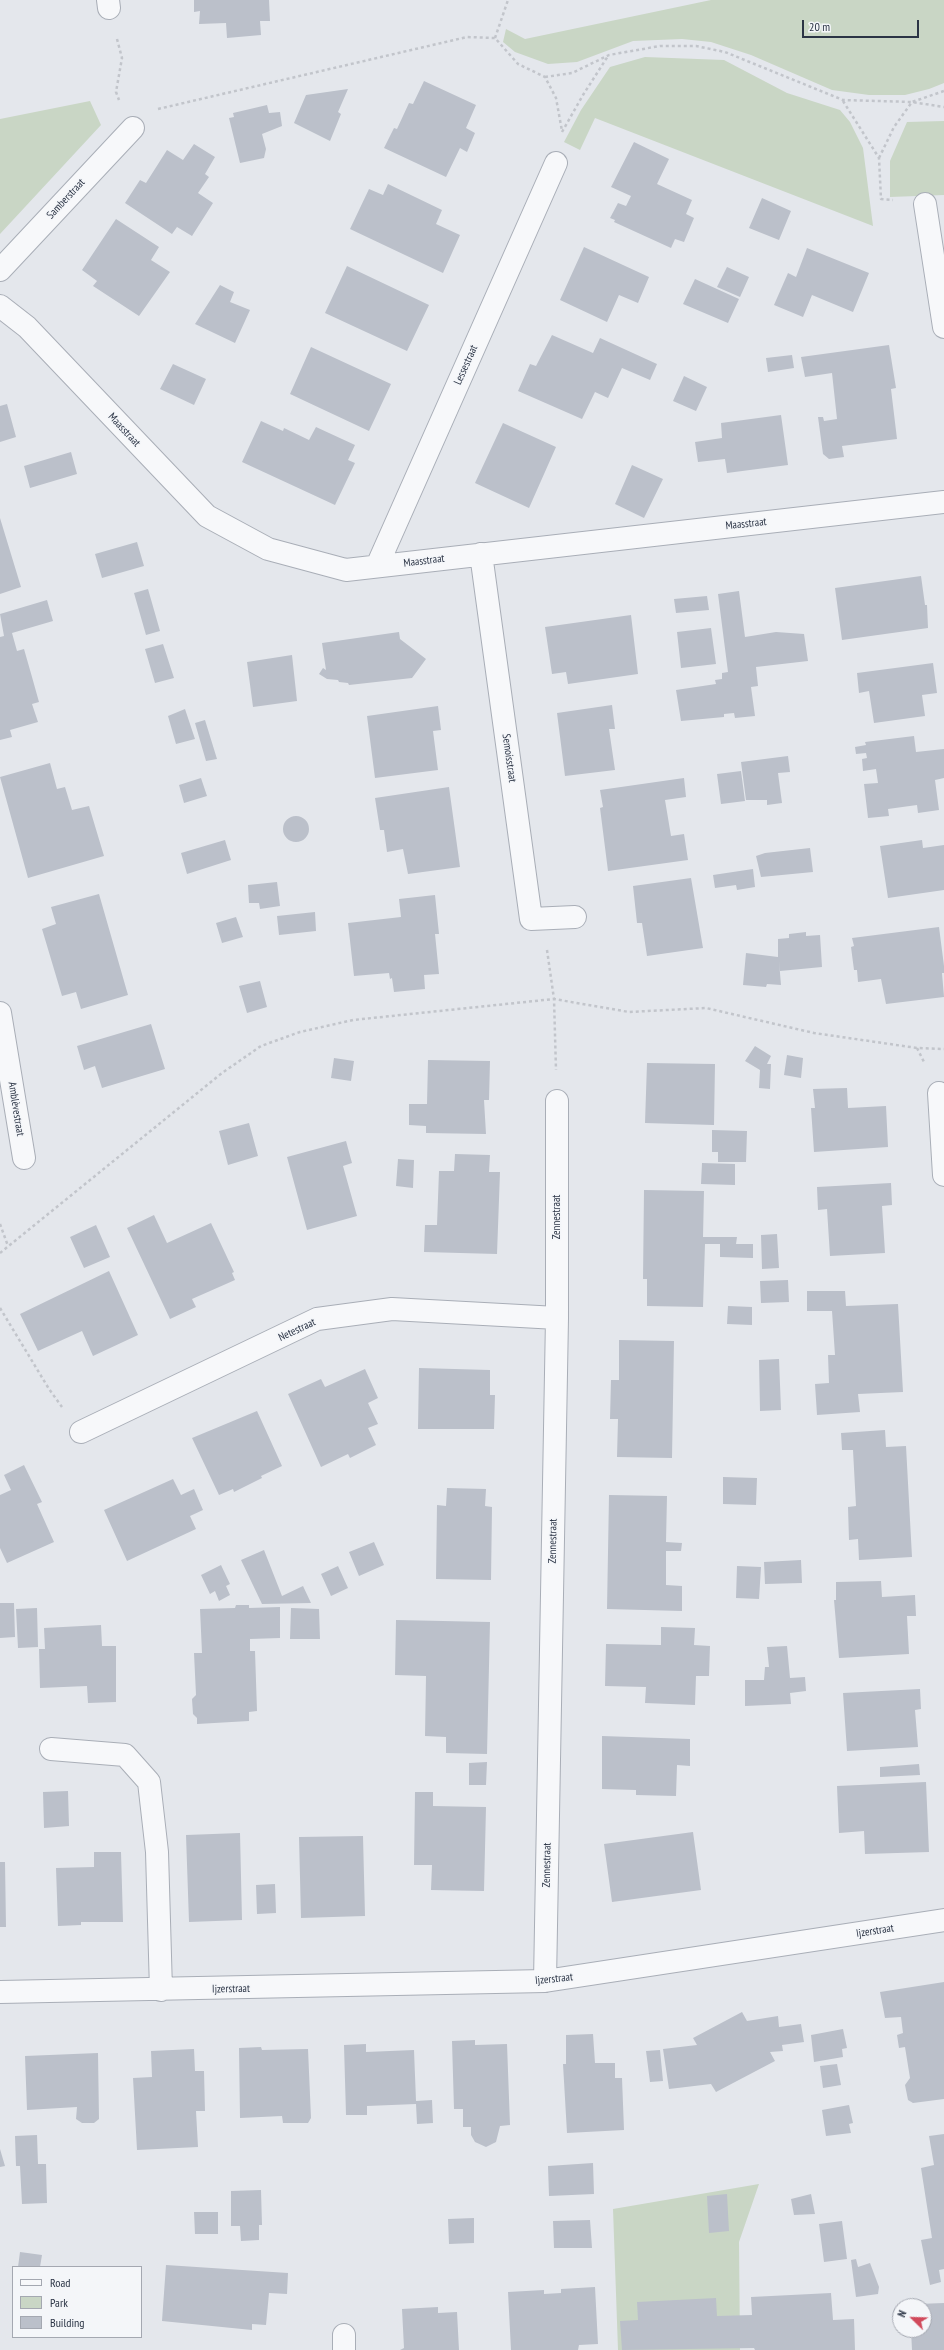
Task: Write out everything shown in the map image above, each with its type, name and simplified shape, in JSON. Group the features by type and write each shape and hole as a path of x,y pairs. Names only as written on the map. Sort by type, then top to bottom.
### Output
{"street":[{"name":"Samberstraat","path":"0,270 133,128"},
{"name":"Lessestraat","path":"377,566 556,163"},
{"path":"925,204 944,327"},
{"name":"Maasstraat","path":"0,306 27,327 207,516 268,549 346,570 944,502"},
{"name":"Semoisstraat","path":"481,554 532,919 542,919"},
{"path":"542,919 575,917"},
{"name":"Amblèvestraat","path":"0,1014 24,1158"},
{"path":"939,1093 944,1175"},
{"name":"Zennestraat","path":"545,1981 557,1318 557,1101"},
{"name":"Netestraat","path":"81,1432 317,1319 392,1309 557,1318"},
{"path":"51,1749 125,1755 149,1782 158,1852 161,1990"},
{"name":"Ijzerstraat","path":"0,1992 161,1990 545,1981 944,1920"}],"path":[{"path":"495,38 508,0"},
{"path":"108,4 122,58 116,92 120,104"},
{"path":"153,110 467,37 495,38 518,64 545,78 556,98 562,133 583,95 609,55"},
{"path":"545,78 572,73 609,55 660,46 696,46 724,52 843,100 912,102 944,107"},
{"path":"925,204 881,199 879,158 894,127 912,102 944,91"},
{"path":"843,100 879,158"},
{"path":"542,919 554,999 557,1101"},
{"path":"0,1253 222,1073 261,1046 300,1032 353,1020 554,999 629,1012 706,1008 814,1033 918,1048 944,1049"},
{"path":"0,1224 8,1246"},
{"path":"0,1308 49,1389 81,1432"}],"green space":[{"path":"711,0 944,0 944,83 929,89 905,95 869,95 832,90 751,55 711,42 682,39 633,41 577,62 548,64 515,52 503,42 506,29 525,39"},
{"path":"645,57 724,60 787,93 840,110 850,122 863,148 873,226 595,118 580,150 564,142 581,110 610,67"},
{"path":"90,101 101,125 0,234 0,119"},
{"path":"944,121 944,195 890,197 890,161 907,122"},
{"path":"759,2184 739,2242 740,2350 618,2350 613,2209"}],"building":[{"path":"194,0 269,0 270,21 260,21 261,35 227,38 226,23 199,24 200,11 194,12"},
{"path":"424,81 476,105 466,128 475,133 467,152 460,148 446,177 384,148 394,128 397,129 409,103 413,104"},
{"path":"348,89 338,112 341,114 330,141 294,123 306,95"},
{"path":"267,105 269,113 280,112 282,126 262,134 266,149 264,158 240,163 229,118 234,117 233,113"},
{"path":"634,142 669,159 657,184 692,200 686,214 694,218 684,242 675,239 671,248 614,222 615,220 610,218 618,203 626,206 631,196 611,187"},
{"path":"194,144 215,157 205,174 209,177 198,193 213,203 192,236 177,227 172,234 125,203 140,180 146,183 167,150 183,160"},
{"path":"388,184 442,210 436,224 460,235 443,273 350,229 369,189 383,195"},
{"path":"762,198 791,211 779,240 749,228"},
{"path":"116,219 159,247 151,260 170,272 139,316 93,286 97,281 82,270"},
{"path":"584,247 649,277 638,303 619,295 607,322 560,300"},
{"path":"807,248 869,273 853,312 812,295 803,317 774,305 788,273 796,277"},
{"path":"347,266 429,305 407,351 325,313"},
{"path":"727,267 749,277 740,297 717,287"},
{"path":"695,279 739,299 728,323 683,304"},
{"path":"220,285 234,292 230,302 250,310 235,343 195,324"},
{"path":"552,335 593,353 600,338 657,364 650,380 622,368 608,398 595,392 582,419 518,391 530,364 536,366"},
{"path":"889,345 896,388 891,389 897,439 842,446 844,457 829,459 823,454 818,417 823,417 824,421 837,419 832,373 805,377 801,357"},
{"path":"311,347 391,384 369,431 290,394"},
{"path":"792,355 794,368 768,372 766,358"},
{"path":"173,364 206,379 194,405 160,389"},
{"path":"684,376 707,387 696,411 673,401"},
{"path":"7,404 16,437 0,442 0,406"},
{"path":"781,415 788,465 727,473 725,459 698,462 695,442 722,438 721,423"},
{"path":"261,421 283,431 284,428 309,440 316,427 355,445 348,460 355,463 335,505 242,462"},
{"path":"503,423 556,447 529,508 475,483"},
{"path":"71,452 77,474 30,488 24,466"},
{"path":"632,465 663,479 644,518 615,504"},
{"path":"0,518 21,587 0,594"},
{"path":"137,542 144,566 102,578 95,554"},
{"path":"921,576 925,605 927,605 928,628 842,640 835,588"},
{"path":"148,589 160,631 146,635 134,593"},
{"path":"739,591 745,637 776,632 804,634 808,661 756,667 758,686 751,687 755,716 735,718 734,713 724,714 724,717 681,721 676,690 716,684 715,680 722,679 722,673 728,672 718,594"},
{"path":"707,596 709,610 676,613 674,599"},
{"path":"47,600 53,621 12,633 17,651 24,649 39,702 32,704 38,722 10,730 12,737 0,740 0,637 4,636 0,614"},
{"path":"631,615 638,674 568,684 566,672 552,674 545,627"},
{"path":"711,628 716,664 681,668 677,632"},
{"path":"399,632 400,639 426,659 412,678 349,685 348,683 339,682 338,680 327,679 319,674 323,668 326,670 322,643"},
{"path":"163,644 174,678 155,683 145,649"},
{"path":"292,655 297,701 253,707 247,662"},
{"path":"933,663 937,693 922,695 925,716 874,723 869,691 859,693 857,673"},
{"path":"612,705 615,729 609,729 615,770 565,776 557,713"},
{"path":"438,706 441,730 433,731 438,770 375,778 367,716"},
{"path":"185,709 195,739 176,744 168,716"},
{"path":"205,720 217,759 206,761 195,723"},
{"path":"914,736 916,752 944,749 944,778 935,780 939,810 918,813 917,805 888,809 889,816 868,818 864,784 878,783 876,769 863,771 862,759 867,758 866,753 856,754 855,747 866,745 865,742"},
{"path":"788,756 790,772 778,773 782,803 767,805 767,800 746,800 741,762"},
{"path":"50,763 57,789 65,787 72,810 89,806 104,856 28,878 0,777"},
{"path":"741,771 745,801 721,804 717,774"},
{"path":"201,778 207,796 184,803 179,785"},
{"path":"684,778 686,797 665,800 671,836 684,834 688,860 608,871 600,808 603,807 600,790"},
{"path":"449,787 460,867 408,874 403,849 387,852 384,830 380,830 375,798"},
{"path":"296,816 305,820 309,829 305,838 296,842 287,838 283,829 287,820"},
{"path":"225,840 231,860 187,874 181,853"},
{"path":"922,840 923,848 944,845 944,890 888,898 880,846"},
{"path":"810,848 813,872 761,877 756,856 765,853"},
{"path":"753,869 755,887 737,890 736,885 715,888 713,875"},
{"path":"691,878 703,948 647,956 642,923 637,923 633,886"},
{"path":"277,882 280,906 260,909 259,903 249,903 248,885"},
{"path":"99,894 128,995 81,1009 76,992 62,996 42,929 56,924 51,907"},
{"path":"435,895 439,934 435,934 439,974 424,975 425,989 394,992 392,978 390,979 389,973 354,976 348,923 401,917 399,899"},
{"path":"315,912 316,931 279,935 277,916"},
{"path":"236,917 243,937 222,943 216,923"},
{"path":"939,927 944,966 944,973 942,973 944,997 886,1004 881,979 858,982 857,970 854,970 851,947 854,946 852,938"},
{"path":"806,932 806,936 820,935 822,967 780,971 779,961 781,985 767,984 766,987 743,985 746,953 778,957 778,939 789,938 789,934"},
{"path":"260,981 267,1007 247,1013 239,986"},
{"path":"151,1024 165,1069 102,1088 95,1066 84,1070 77,1046"},
{"path":"755,1046 771,1056 767,1064 771,1064 770,1089 759,1088 760,1070 745,1061"},
{"path":"787,1055 803,1058 801,1078 784,1075"},
{"path":"334,1058 354,1061 351,1081 331,1078"},
{"path":"428,1060 490,1061 489,1100 484,1100 486,1134 426,1133 426,1126 409,1125 409,1104 427,1104"},
{"path":"647,1063 715,1064 714,1125 645,1123"},
{"path":"847,1088 848,1108 886,1106 888,1147 814,1152 811,1108 815,1108 813,1089"},
{"path":"249,1123 258,1156 228,1165 219,1131"},
{"path":"712,1130 747,1131 746,1162 718,1162 718,1152 712,1152"},
{"path":"346,1141 352,1163 343,1166 357,1216 307,1230 287,1157"},
{"path":"455,1154 490,1155 489,1172 500,1172 497,1254 424,1252 425,1225 437,1225 439,1171 454,1171"},
{"path":"398,1159 414,1160 413,1188 396,1186"},
{"path":"702,1163 735,1164 735,1185 701,1184"},
{"path":"891,1183 892,1205 882,1206 885,1253 830,1256 827,1209 818,1210 817,1187"},
{"path":"644,1190 704,1191 703,1237 737,1237 736,1244 753,1244 753,1258 720,1257 720,1244 705,1244 703,1307 647,1306 647,1279 643,1279"},
{"path":"154,1215 167,1243 211,1223 234,1272 232,1273 235,1280 192,1299 196,1307 170,1319 127,1228"},
{"path":"96,1225 110,1257 84,1268 70,1237"},
{"path":"777,1234 779,1268 762,1269 761,1235"},
{"path":"109,1271 138,1335 93,1356 82,1331 38,1351 20,1314"},
{"path":"788,1280 789,1302 761,1303 760,1281"},
{"path":"807,1291 845,1291 846,1306 898,1304 903,1392 858,1394 860,1412 817,1415 815,1384 829,1383 828,1355 835,1355 832,1311 807,1311"},
{"path":"728,1306 752,1307 752,1325 727,1324"},
{"path":"619,1340 674,1341 672,1458 617,1457 618,1419 610,1419 611,1380 619,1380"},
{"path":"779,1359 781,1410 760,1411 759,1360"},
{"path":"419,1368 490,1370 490,1395 495,1395 494,1429 418,1429"},
{"path":"365,1369 378,1398 368,1403 378,1424 368,1428 376,1445 350,1458 348,1454 321,1467 288,1394 321,1379 325,1387"},
{"path":"257,1411 282,1466 261,1476 262,1478 234,1492 233,1489 219,1495 192,1438"},
{"path":"885,1430 886,1447 906,1446 912,1557 859,1560 858,1539 849,1540 848,1507 856,1506 853,1450 842,1450 841,1433"},
{"path":"24,1465 42,1502 37,1504 54,1542 7,1563 0,1548 0,1495 11,1490 4,1475"},
{"path":"723,1477 757,1478 756,1505 723,1504"},
{"path":"173,1479 181,1495 194,1489 203,1510 190,1516 196,1529 127,1561 104,1510"},
{"path":"447,1488 486,1489 485,1506 492,1507 491,1580 436,1579 437,1505 446,1506"},
{"path":"609,1495 667,1496 666,1542 682,1543 681,1551 666,1551 666,1585 682,1586 682,1611 607,1609"},
{"path":"374,1542 384,1565 359,1576 349,1552"},
{"path":"264,1550 282,1596 303,1586 311,1603 262,1604 241,1560"},
{"path":"801,1560 802,1583 765,1584 764,1562"},
{"path":"221,1565 230,1584 226,1586 230,1595 219,1601 215,1591 210,1594 201,1575"},
{"path":"338,1566 348,1588 331,1596 321,1574"},
{"path":"737,1566 761,1567 759,1599 736,1598"},
{"path":"881,1581 882,1597 915,1595 916,1616 907,1616 909,1654 839,1658 834,1600 836,1600 836,1582"},
{"path":"0,1603 14,1603 15,1637 0,1638"},
{"path":"236,1605 249,1605 249,1608 280,1607 280,1638 250,1639 250,1651 255,1651 257,1711 249,1712 249,1721 197,1724 197,1718 193,1714 192,1699 196,1695 194,1653 202,1653 200,1609 235,1608"},
{"path":"37,1608 38,1647 18,1648 16,1609"},
{"path":"291,1608 319,1609 320,1639 290,1639"},
{"path":"396,1620 490,1622 487,1754 446,1753 446,1737 425,1736 426,1676 395,1675"},
{"path":"101,1625 102,1646 116,1646 116,1702 88,1703 87,1686 40,1688 39,1649 45,1649 44,1628"},
{"path":"661,1627 695,1628 694,1645 710,1646 709,1676 696,1676 695,1705 645,1703 646,1687 605,1686 606,1644 661,1645"},
{"path":"787,1646 790,1678 805,1677 806,1691 790,1693 791,1704 745,1706 745,1680 764,1680 765,1667 769,1667 767,1647"},
{"path":"920,1689 921,1709 915,1710 918,1747 847,1751 843,1693"},
{"path":"602,1736 690,1739 690,1766 677,1765 676,1796 636,1795 636,1790 602,1789"},
{"path":"487,1762 486,1785 469,1785 469,1763"},
{"path":"919,1764 920,1775 880,1777 880,1767"},
{"path":"926,1782 929,1852 865,1854 864,1831 839,1833 837,1786"},
{"path":"68,1791 69,1826 44,1828 43,1792"},
{"path":"415,1792 433,1792 433,1806 486,1807 484,1891 431,1890 432,1865 414,1865"},
{"path":"693,1832 701,1890 612,1902 604,1844"},
{"path":"240,1833 242,1920 189,1922 186,1835"},
{"path":"363,1836 365,1916 301,1918 299,1837"},
{"path":"94,1852 121,1852 123,1922 81,1922 81,1925 58,1926 56,1868 94,1867"},
{"path":"0,1862 5,1862 6,1927 0,1927"},
{"path":"275,1884 276,1913 257,1914 256,1885"},
{"path":"944,1982 944,2099 913,2103 908,2100 905,2085 910,2078 905,2047 899,2048 897,2035 903,2033 901,2017 885,2018 880,1992"},
{"path":"742,2012 747,2021 778,2016 779,2027 801,2024 804,2042 782,2045 783,2051 770,2052 775,2061 716,2092 711,2084 669,2089 663,2049 697,2045 693,2038"},
{"path":"843,2029 847,2048 842,2049 843,2057 814,2062 811,2035"},
{"path":"593,2034 595,2063 615,2063 615,2078 622,2078 624,2130 567,2133 563,2064 566,2064 566,2035"},
{"path":"475,2040 475,2045 507,2044 510,2125 500,2126 496,2142 486,2147 475,2142 471,2135 471,2127 463,2127 463,2109 454,2109 452,2041"},
{"path":"366,2044 366,2052 414,2050 416,2101 432,2100 433,2123 417,2124 416,2104 367,2106 367,2115 346,2115 344,2045"},
{"path":"261,2047 262,2050 308,2049 311,2118 308,2123 283,2123 282,2116 240,2118 239,2048"},
{"path":"194,2049 195,2071 204,2071 205,2111 196,2111 198,2147 137,2150 133,2078 152,2077 151,2051"},
{"path":"660,2050 663,2081 650,2082 646,2051"},
{"path":"98,2053 99,2119 94,2123 82,2123 76,2119 77,2107 27,2110 25,2056"},
{"path":"837,2064 841,2085 823,2088 820,2066"},
{"path":"849,2105 853,2123 849,2124 851,2133 826,2136 822,2110"},
{"path":"944,2134 944,2269 939,2270 941,2282 930,2285 921,2240 932,2238 921,2168 934,2165 929,2136"},
{"path":"37,2135 38,2164 46,2164 47,2203 22,2204 20,2166 16,2166 15,2136"},
{"path":"0,2149 5,2166 0,2167"},
{"path":"593,2163 594,2194 549,2196 548,2166"},
{"path":"261,2190 262,2225 259,2225 259,2240 241,2241 240,2226 231,2226 231,2191"},
{"path":"727,2194 729,2231 709,2233 707,2196"},
{"path":"811,2194 815,2214 794,2215 791,2199"},
{"path":"194,2212 218,2212 218,2234 195,2234"},
{"path":"474,2218 474,2243 449,2244 448,2219"},
{"path":"590,2220 592,2248 554,2248 553,2221"},
{"path":"842,2221 847,2259 824,2262 819,2224"},
{"path":"20,2252 42,2255 40,2266 18,2266"},
{"path":"856,2259 858,2267 870,2263 879,2287 878,2294 856,2297 851,2260"},
{"path":"166,2265 288,2273 287,2294 269,2293 266,2325 252,2324 252,2330 162,2321"},
{"path":"595,2287 598,2344 579,2345 578,2350 511,2350 508,2292 544,2290 544,2294 561,2293 561,2289"},
{"path":"831,2293 833,2320 854,2319 855,2350 755,2350 754,2348 622,2350 620,2321 638,2320 637,2302 716,2298 717,2316 752,2315 751,2297"},
{"path":"932,2303 944,2303 944,2350 912,2350 911,2338 932,2338"},
{"path":"438,2307 438,2313 457,2312 459,2350 400,2350 404,2348 402,2309"}]}
